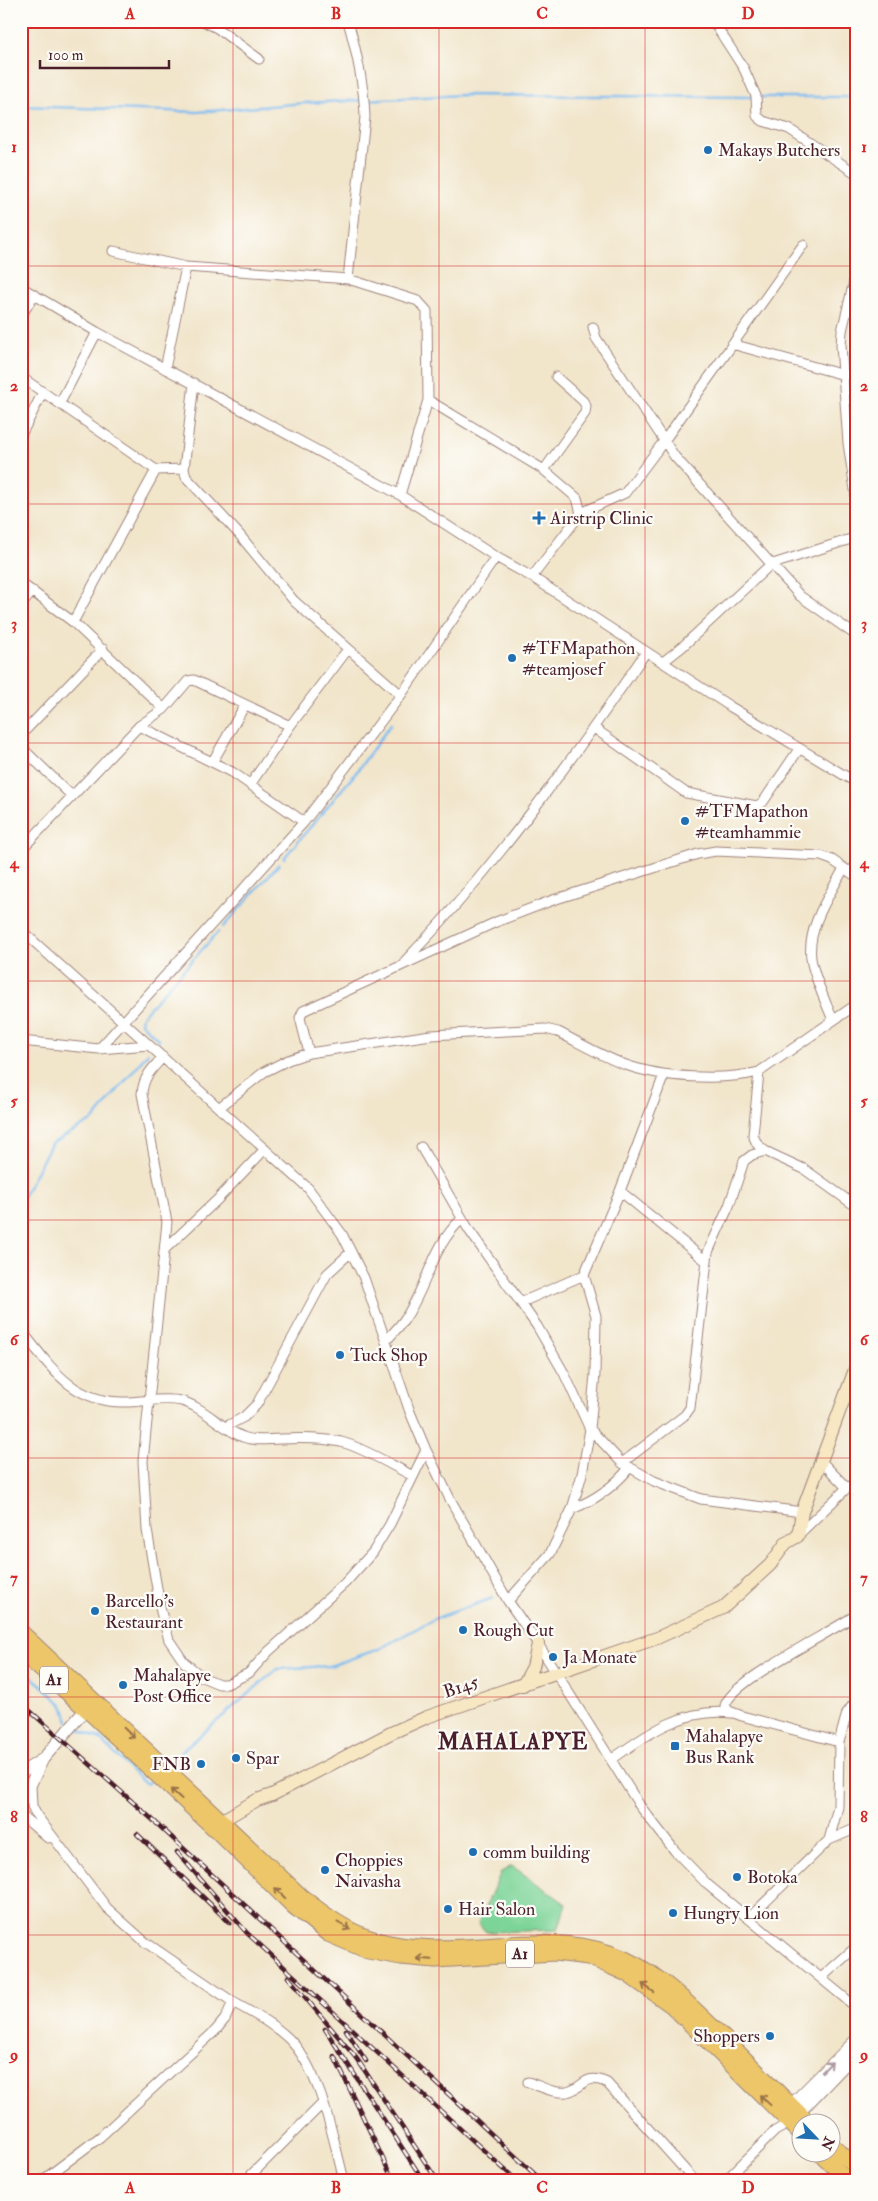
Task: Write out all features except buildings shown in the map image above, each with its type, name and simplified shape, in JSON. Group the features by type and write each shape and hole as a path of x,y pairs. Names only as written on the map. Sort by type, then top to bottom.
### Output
{"highway":[{"name":"A1","path":"21,1632 90,1704 220,1826 310,1920 328,1934 368,1951 401,1958 435,1960 555,1953 588,1957 627,1974 671,2004 754,2090 790,2117"},
{"name":"A1","path":"21,1652 90,1704"},
{"path":"840,2152 857,2168"},
{"path":"831,2164 847,2180"}],"main road":[{"path":"798,1536 802,1512 857,1364"},
{"name":"B145","path":"220,1826 272,1795 389,1734 427,1717 671,1632 723,1608 770,1565 786,1544 798,1536"},
{"path":"523,1685 533,1667 538,1644"}],"street":[{"path":"203,21 217,28 259,59"},
{"path":"348,21 359,64 365,117 348,279"},
{"path":"712,21 744,69 756,96 757,116 764,121 789,129 857,174"},
{"path":"532,577 581,513 624,493 664,441 803,245"},
{"path":"113,251 186,267 348,279 418,301 427,311 428,400 400,495"},
{"path":"165,369 186,267"},
{"path":"857,269 842,331 841,345 848,443 857,503"},
{"path":"21,287 97,332 400,495 496,557 532,577 799,749 857,783"},
{"path":"21,316 34,295"},
{"path":"593,327 596,338 675,456 770,565 800,596 857,636"},
{"path":"60,403 97,332"},
{"path":"732,344 844,375 857,374"},
{"path":"21,377 156,470 184,469"},
{"path":"544,470 585,413 586,406 583,401 556,377"},
{"path":"194,383 184,469 186,477 238,533 294,602 401,695"},
{"path":"21,435 43,392"},
{"path":"428,400 544,470 577,498 581,513"},
{"path":"73,622 156,470"},
{"path":"663,662 682,647 770,565 857,537"},
{"path":"99,1049 304,822 401,695 496,557"},
{"path":"21,583 73,622 164,709"},
{"path":"21,605 33,591"},
{"path":"21,735 103,649"},
{"path":"250,785 290,726 348,649"},
{"path":"402,965 451,914 495,861 594,728 646,652"},
{"path":"21,850 139,726 172,702 183,685 188,681 194,680 290,726"},
{"path":"213,761 245,705"},
{"path":"139,726 213,761 304,822"},
{"path":"594,728 686,794 757,806 763,802 799,749"},
{"path":"21,747 72,796"},
{"path":"309,1053 300,1018 303,1011 496,922 553,900 698,854 716,851 821,856 851,872"},
{"path":"833,1020 811,960 811,944 815,925 857,863"},
{"path":"21,930 308,1188 342,1234 364,1278 410,1412 450,1499 508,1601 557,1673 640,1806 674,1851 708,1885 857,2008"},
{"path":"220,1107 264,1072 288,1060 309,1053 431,1035 545,1029 558,1032 625,1065 664,1074 743,1076 759,1072 857,1004"},
{"path":"21,1041 99,1049 149,1045"},
{"path":"163,1057 147,1075 142,1084 142,1094 166,1211 165,1249 143,1461 146,1530 161,1612 169,1640 184,1662 202,1677 219,1684 227,1684 250,1673 292,1628 345,1583 381,1540 426,1450"},
{"path":"759,1072 754,1135 757,1144 765,1151 804,1169 857,1207"},
{"path":"508,1601 550,1554 572,1509 582,1474 590,1429 595,1374 596,1316 584,1275 620,1191 664,1074"},
{"path":"421,1147 462,1219 522,1302 564,1373 590,1429 626,1465 654,1481 701,1499 802,1512"},
{"path":"165,1249 217,1200 265,1149"},
{"path":"572,1509 591,1502 621,1478 626,1465 685,1415 690,1408 706,1261 712,1239 729,1206 744,1161 752,1155 765,1151"},
{"path":"620,1191 706,1261"},
{"path":"386,1341 404,1320 444,1239 462,1219"},
{"path":"225,1427 244,1417 257,1404 327,1274 351,1252"},
{"path":"522,1302 584,1275"},
{"path":"21,1330 60,1378 75,1388 104,1399 120,1402 149,1402 166,1398 183,1401 244,1437 259,1440 281,1438 342,1442 413,1476"},
{"path":"821,1461 847,1488"},
{"path":"798,1536 847,1488 857,1483"},
{"path":"735,1714 726,1706 726,1702 741,1688 762,1671 857,1614"},
{"path":"829,1840 838,1808 839,1742 847,1713 857,1699"},
{"path":"22,1803 26,1787 43,1759 90,1704"},
{"path":"611,1760 673,1720 708,1712 735,1714 839,1742"},
{"path":"21,1773 43,1759"},
{"path":"26,1787 37,1816 107,1908 145,1942 272,2026 294,2044 314,2076 344,2180"},
{"path":"21,1815 68,1857"},
{"path":"749,1918 829,1840 857,1828"},
{"path":"821,1978 857,1946"},
{"path":"43,2180 100,2136 216,2030 225,2019 233,2002"},
{"path":"795,2114 857,2039"},
{"path":"796,2114 857,2052"},
{"path":"528,2082 559,2092 571,2090 588,2079 598,2079 607,2083 694,2180"},
{"path":"246,2180 322,2104"},
{"path":"726,2180 775,2130 790,2119"}],"green space":[{"path":"512,1866 566,1904 558,1930 486,1932 478,1923 501,1872"}],"waterway":[{"path":"21,106 197,112 305,103 462,95 753,97"},
{"path":"758,97 857,97"},
{"path":"284,858 355,774 391,724"},
{"path":"223,927 279,864"},
{"path":"159,1040 141,1023 142,1016 218,932"},
{"path":"21,1201 51,1144 93,1120 148,1053"},
{"path":"172,1760 277,1669 330,1666 379,1649 434,1619 493,1598"},
{"path":"21,1667 63,1705 68,1721"},
{"path":"77,1729 99,1738 141,1780 147,1784 150,1781"}],"railway":[{"path":"21,1703 154,1821 541,2180"},
{"path":"137,1834 230,1923"},
{"path":"177,1852 247,1933 516,2180"},
{"path":"288,1977 357,2059 437,2180"},
{"path":"325,2029 423,2180"},
{"path":"346,2030 366,2061"},
{"path":"334,2056 393,2180"}],"place":[{"name":"Makays Butchers","path":"708,150"},
{"name":"Airstrip Clinic","path":"539,518"},
{"name":"#TFMapathon #teamjosef","path":"512,658"},
{"name":"#TFMapathon #teamhammie","path":"685,821"},
{"name":"Tuck Shop","path":"340,1355"},
{"name":"Barcello's Restaurant","path":"95,1611"},
{"name":"Rough Cut","path":"463,1630"},
{"name":"Ja Monate","path":"553,1657"},
{"name":"Mahalapye Post Office","path":"123,1685"},
{"name":"Mahalapye Bus Rank","path":"675,1746"},
{"name":"Spar","path":"236,1758"},
{"name":"FNB","path":"201,1764"},
{"name":"comm building","path":"473,1852"},
{"name":"Choppies Naivasha","path":"325,1870"},
{"name":"Botoka","path":"737,1877"},
{"name":"Hair Salon","path":"448,1909"},
{"name":"Hungry Lion","path":"673,1913"},
{"name":"Shoppers","path":"770,2036"}],"district":[{"name":"MAHALAPYE","path":"513,1742"}]}
